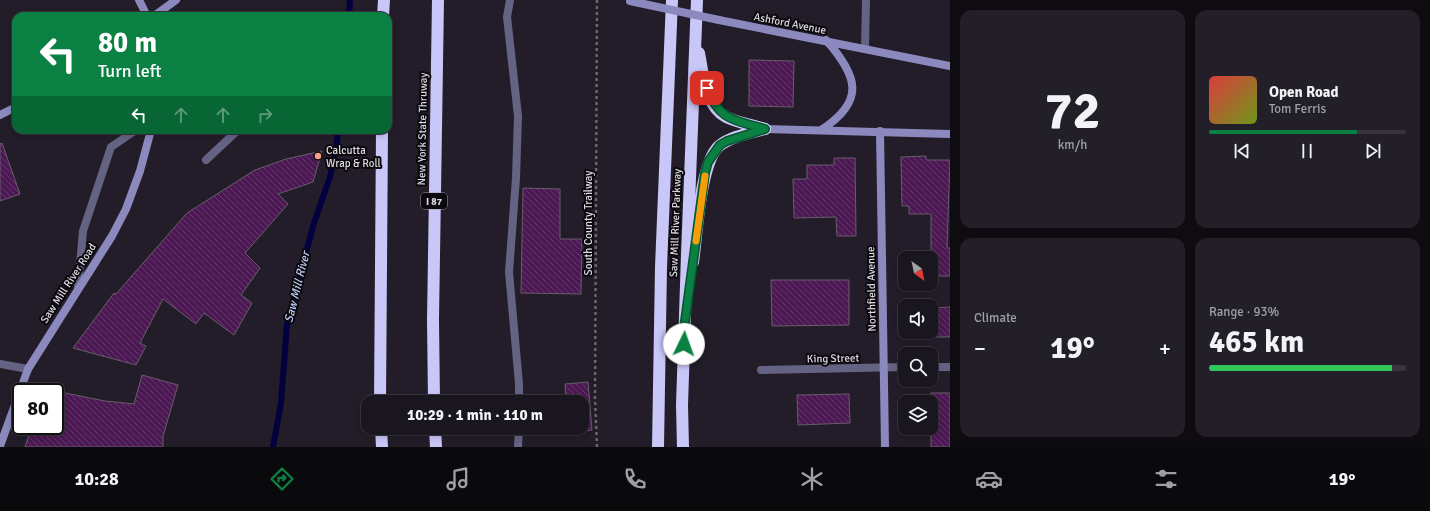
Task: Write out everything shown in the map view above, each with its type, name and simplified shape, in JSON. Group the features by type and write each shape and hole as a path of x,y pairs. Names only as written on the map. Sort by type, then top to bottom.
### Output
{"highway":[{"path":"383,12 384,0"},
{"name":"New York State Thruway","path":"434,395 433,312 438,0"},
{"name":"Saw Mill River Parkway","path":"658,447 661,267 672,0"},
{"name":"Saw Mill River Parkway","path":"683,447 684,329 697,0"},
{"path":"695,36 707,88 714,105 726,117 765,129"},
{"path":"684,329 705,173 708,162 720,145 727,141 765,129"},
{"path":"380,395 382,134"},
{"path":"381,435 382,447"},
{"path":"435,435 436,447"}],"main road":[{"path":"139,0 145,12"},
{"path":"160,12 176,0"},
{"name":"Ashford Avenue","path":"629,0 719,20 826,40 950,66"},
{"path":"821,130 844,110 849,103 853,86 848,68 826,40"},
{"path":"0,115 12,109"},
{"path":"765,129 935,132 950,134"},
{"path":"935,132 950,129"},
{"name":"Northfield Avenue","path":"880,131 885,447"},
{"name":"Saw Mill River Road","path":"0,446 28,369 78,287 112,236 126,208 140,171 149,134"}],"street":[{"path":"510,0 507,17 518,116 516,178 509,272 519,395"},
{"path":"865,48 866,0"},
{"path":"78,287 83,231 111,147 130,134"},
{"path":"206,160 234,134"},
{"path":"0,364 28,369"},
{"name":"King Street","path":"761,370 898,367"},
{"path":"938,367 950,367"},
{"path":"518,447 519,435"}],"path":[{"name":"South County Trailway","path":"597,0 595,383 597,447"}],"building":[{"path":"749,60 794,61 793,107 749,106"},
{"path":"2,143 20,194 0,201 0,144"},
{"path":"322,151 313,182 278,194 288,204 245,253 260,268 241,295 252,303 234,335 204,313 196,324 163,299 140,343 146,346 136,365 73,348 114,293 116,294 187,213 255,170 286,159"},
{"path":"926,156 926,160 950,160 947,248 950,248 950,276 938,276 938,251 931,251 931,214 909,214 909,206 902,206 901,157"},
{"path":"834,158 855,158 856,236 837,236 836,217 794,218 793,179 807,179 807,165 834,165"},
{"path":"523,188 560,189 560,239 582,239 581,294 521,293"},
{"path":"771,280 849,280 849,325 772,326"},
{"path":"950,307 950,337 938,337 938,308"},
{"path":"142,375 178,385 163,436 163,447 25,447 29,435 64,435 64,393 105,401 134,404"},
{"path":"588,382 592,430 589,430 589,395 566,395 565,384"},
{"path":"931,393 950,393 950,447 931,447 931,435 938,435 938,395 931,395"},
{"path":"849,394 850,423 798,425 797,395"}],"waterway":[{"name":"Saw Mill River","path":"349,12 350,0"},
{"name":"Saw Mill River","path":"273,447 281,403 287,324 314,223 330,177 336,150 338,134"}],"slow traffic":[{"path":"696,241 705,176"}],"place":[{"name":"Calcutta Wrap & Roll","path":"318,156"}],"route":[{"path":"684,344 684,329 705,173 708,162 713,152 720,145 737,137 765,129 726,117 714,105 707,88"}]}
